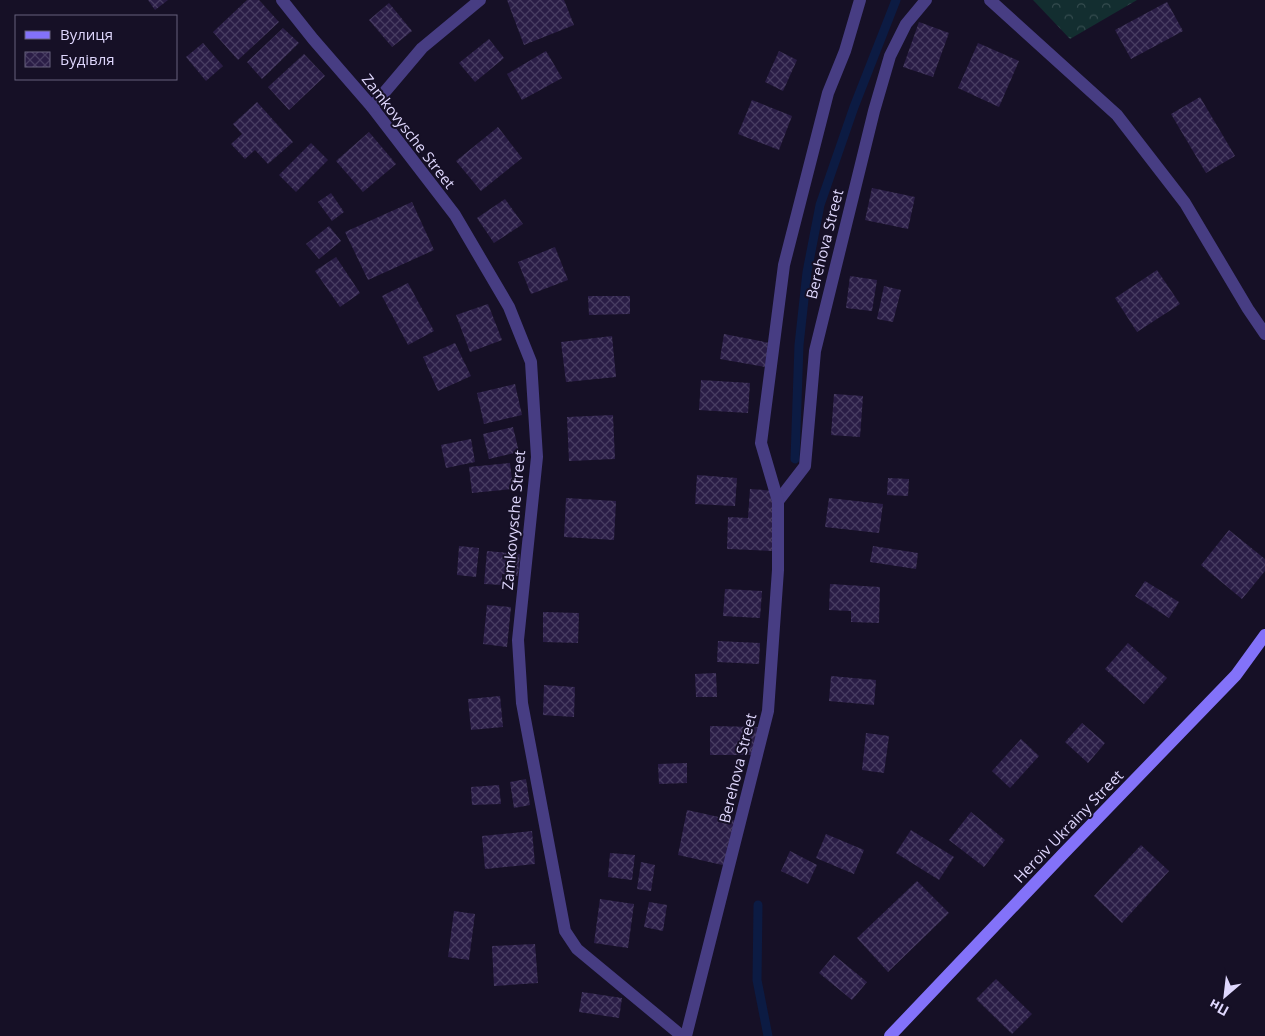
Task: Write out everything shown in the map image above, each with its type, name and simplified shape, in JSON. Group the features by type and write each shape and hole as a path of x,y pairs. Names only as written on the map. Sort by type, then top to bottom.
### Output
{"main road":[{"name":"Heroiv Ukrainy Street","path":"890,1036 1236,675 1265,635"}],"street":[{"name":"Zamkovysche Street","path":"282,0 372,107 454,215 509,307 531,362 537,457 519,630 522,704 565,931 577,949 682,1036"},
{"path":"372,107 422,48 480,0"},
{"name":"Berehova Street","path":"686,1036 768,711 778,570 778,501 762,443 784,265 828,93 860,0"},
{"name":"Berehova Street","path":"778,501 805,466 815,351 890,56 906,24 926,0"},
{"path":"990,0 1117,115 1185,202 1248,309 1265,334"}],"green space":[{"path":"1033,0 1137,0 1070,39"}],"building":[{"path":"148,0 168,0 155,10"},
{"path":"247,0 259,0 279,22 238,60 213,32"},
{"path":"507,0 564,0 574,25 524,45"},
{"path":"1167,2 1183,31 1131,59 1115,30"},
{"path":"389,3 412,31 392,47 369,20"},
{"path":"919,22 949,33 933,77 903,67"},
{"path":"283,28 299,43 262,79 247,62"},
{"path":"489,39 504,58 475,82 459,63"},
{"path":"203,43 223,66 206,81 186,57"},
{"path":"978,43 1019,61 999,107 958,88"},
{"path":"546,51 562,78 522,100 507,74"},
{"path":"779,51 797,60 783,91 765,82"},
{"path":"304,54 325,76 289,110 268,87"},
{"path":"1200,97 1235,156 1206,173 1171,114"},
{"path":"752,100 792,116 779,150 738,134"},
{"path":"257,102 293,142 268,164 255,150 245,159 231,144 242,134 233,124"},
{"path":"498,127 522,158 481,191 456,161"},
{"path":"369,132 396,164 363,192 336,161"},
{"path":"311,143 328,160 296,192 279,175"},
{"path":"872,188 915,197 908,229 865,220"},
{"path":"331,193 344,212 332,221 318,202"},
{"path":"505,199 523,224 494,243 477,218"},
{"path":"412,202 434,250 368,280 345,232"},
{"path":"329,226 341,241 319,259 306,244"},
{"path":"555,247 568,280 531,294 518,262"},
{"path":"336,257 360,293 340,307 315,271"},
{"path":"1157,270 1180,304 1137,332 1115,298"},
{"path":"850,276 877,280 872,311 846,308"},
{"path":"408,283 434,331 408,345 382,296"},
{"path":"884,286 901,290 893,322 877,319"},
{"path":"588,296 630,296 630,314 589,315"},
{"path":"488,304 502,340 470,352 456,315"},
{"path":"724,334 770,343 765,367 720,359"},
{"path":"612,336 616,377 566,382 561,342"},
{"path":"455,343 471,376 438,391 423,357"},
{"path":"701,380 750,383 748,413 699,410"},
{"path":"515,384 522,415 484,424 477,393"},
{"path":"834,394 863,396 860,437 831,435"},
{"path":"613,415 615,459 569,461 567,417"},
{"path":"513,427 519,452 489,459 483,434"},
{"path":"471,439 475,462 446,468 441,445"},
{"path":"510,463 513,489 472,493 469,467"},
{"path":"697,475 737,478 735,506 695,504"},
{"path":"888,478 909,479 908,496 887,495"},
{"path":"750,489 776,491 773,551 727,549 728,517 748,518"},
{"path":"566,498 616,501 614,540 564,537"},
{"path":"829,498 883,504 879,533 825,527"},
{"path":"1229,530 1265,559 1265,571 1242,599 1201,565"},
{"path":"459,546 479,548 476,577 457,575"},
{"path":"873,546 918,553 916,569 870,562"},
{"path":"487,551 520,554 518,576 502,574 502,585 484,584"},
{"path":"1145,581 1179,602 1169,618 1135,596"},
{"path":"830,584 880,587 879,623 851,622 851,611 829,610"},
{"path":"725,589 762,591 760,618 723,616"},
{"path":"487,605 511,607 507,647 483,644"},
{"path":"543,612 579,613 578,643 543,642"},
{"path":"718,641 760,643 759,664 717,662"},
{"path":"1128,643 1167,678 1144,704 1105,669"},
{"path":"716,673 717,697 696,697 695,674"},
{"path":"831,676 876,680 874,705 829,701"},
{"path":"544,685 575,687 574,717 543,715"},
{"path":"500,696 503,727 471,730 468,699"},
{"path":"1082,723 1105,743 1088,763 1065,742"},
{"path":"710,726 759,727 758,755 710,755"},
{"path":"866,733 889,736 884,773 862,770"},
{"path":"1021,739 1039,756 1010,788 992,771"},
{"path":"687,763 687,783 659,784 658,764"},
{"path":"526,779 530,805 514,808 510,782"},
{"path":"499,785 501,804 472,805 471,787"},
{"path":"687,810 737,821 727,866 678,855"},
{"path":"971,812 1005,840 984,867 949,840"},
{"path":"911,830 954,857 939,880 896,853"},
{"path":"532,831 535,864 485,869 482,836"},
{"path":"826,834 864,850 854,874 816,858"},
{"path":"1141,845 1169,871 1122,923 1094,896"},
{"path":"790,851 817,865 808,884 781,871"},
{"path":"610,853 635,855 632,880 608,877"},
{"path":"641,862 655,865 651,891 637,889"},
{"path":"917,881 949,913 888,972 857,938"},
{"path":"600,899 634,904 628,948 594,943"},
{"path":"649,902 667,905 663,931 644,927"},
{"path":"454,911 475,914 469,960 448,957"},
{"path":"535,944 538,983 494,986 492,946"},
{"path":"834,955 867,982 852,1000 819,973"},
{"path":"996,979 1032,1014 1012,1034 976,999"},
{"path":"582,992 622,998 619,1018 579,1012"}],"waterway":[{"path":"795,459 799,345 807,272 820,205 854,107 896,0"},
{"path":"758,905 757,980 768,1036"}]}
